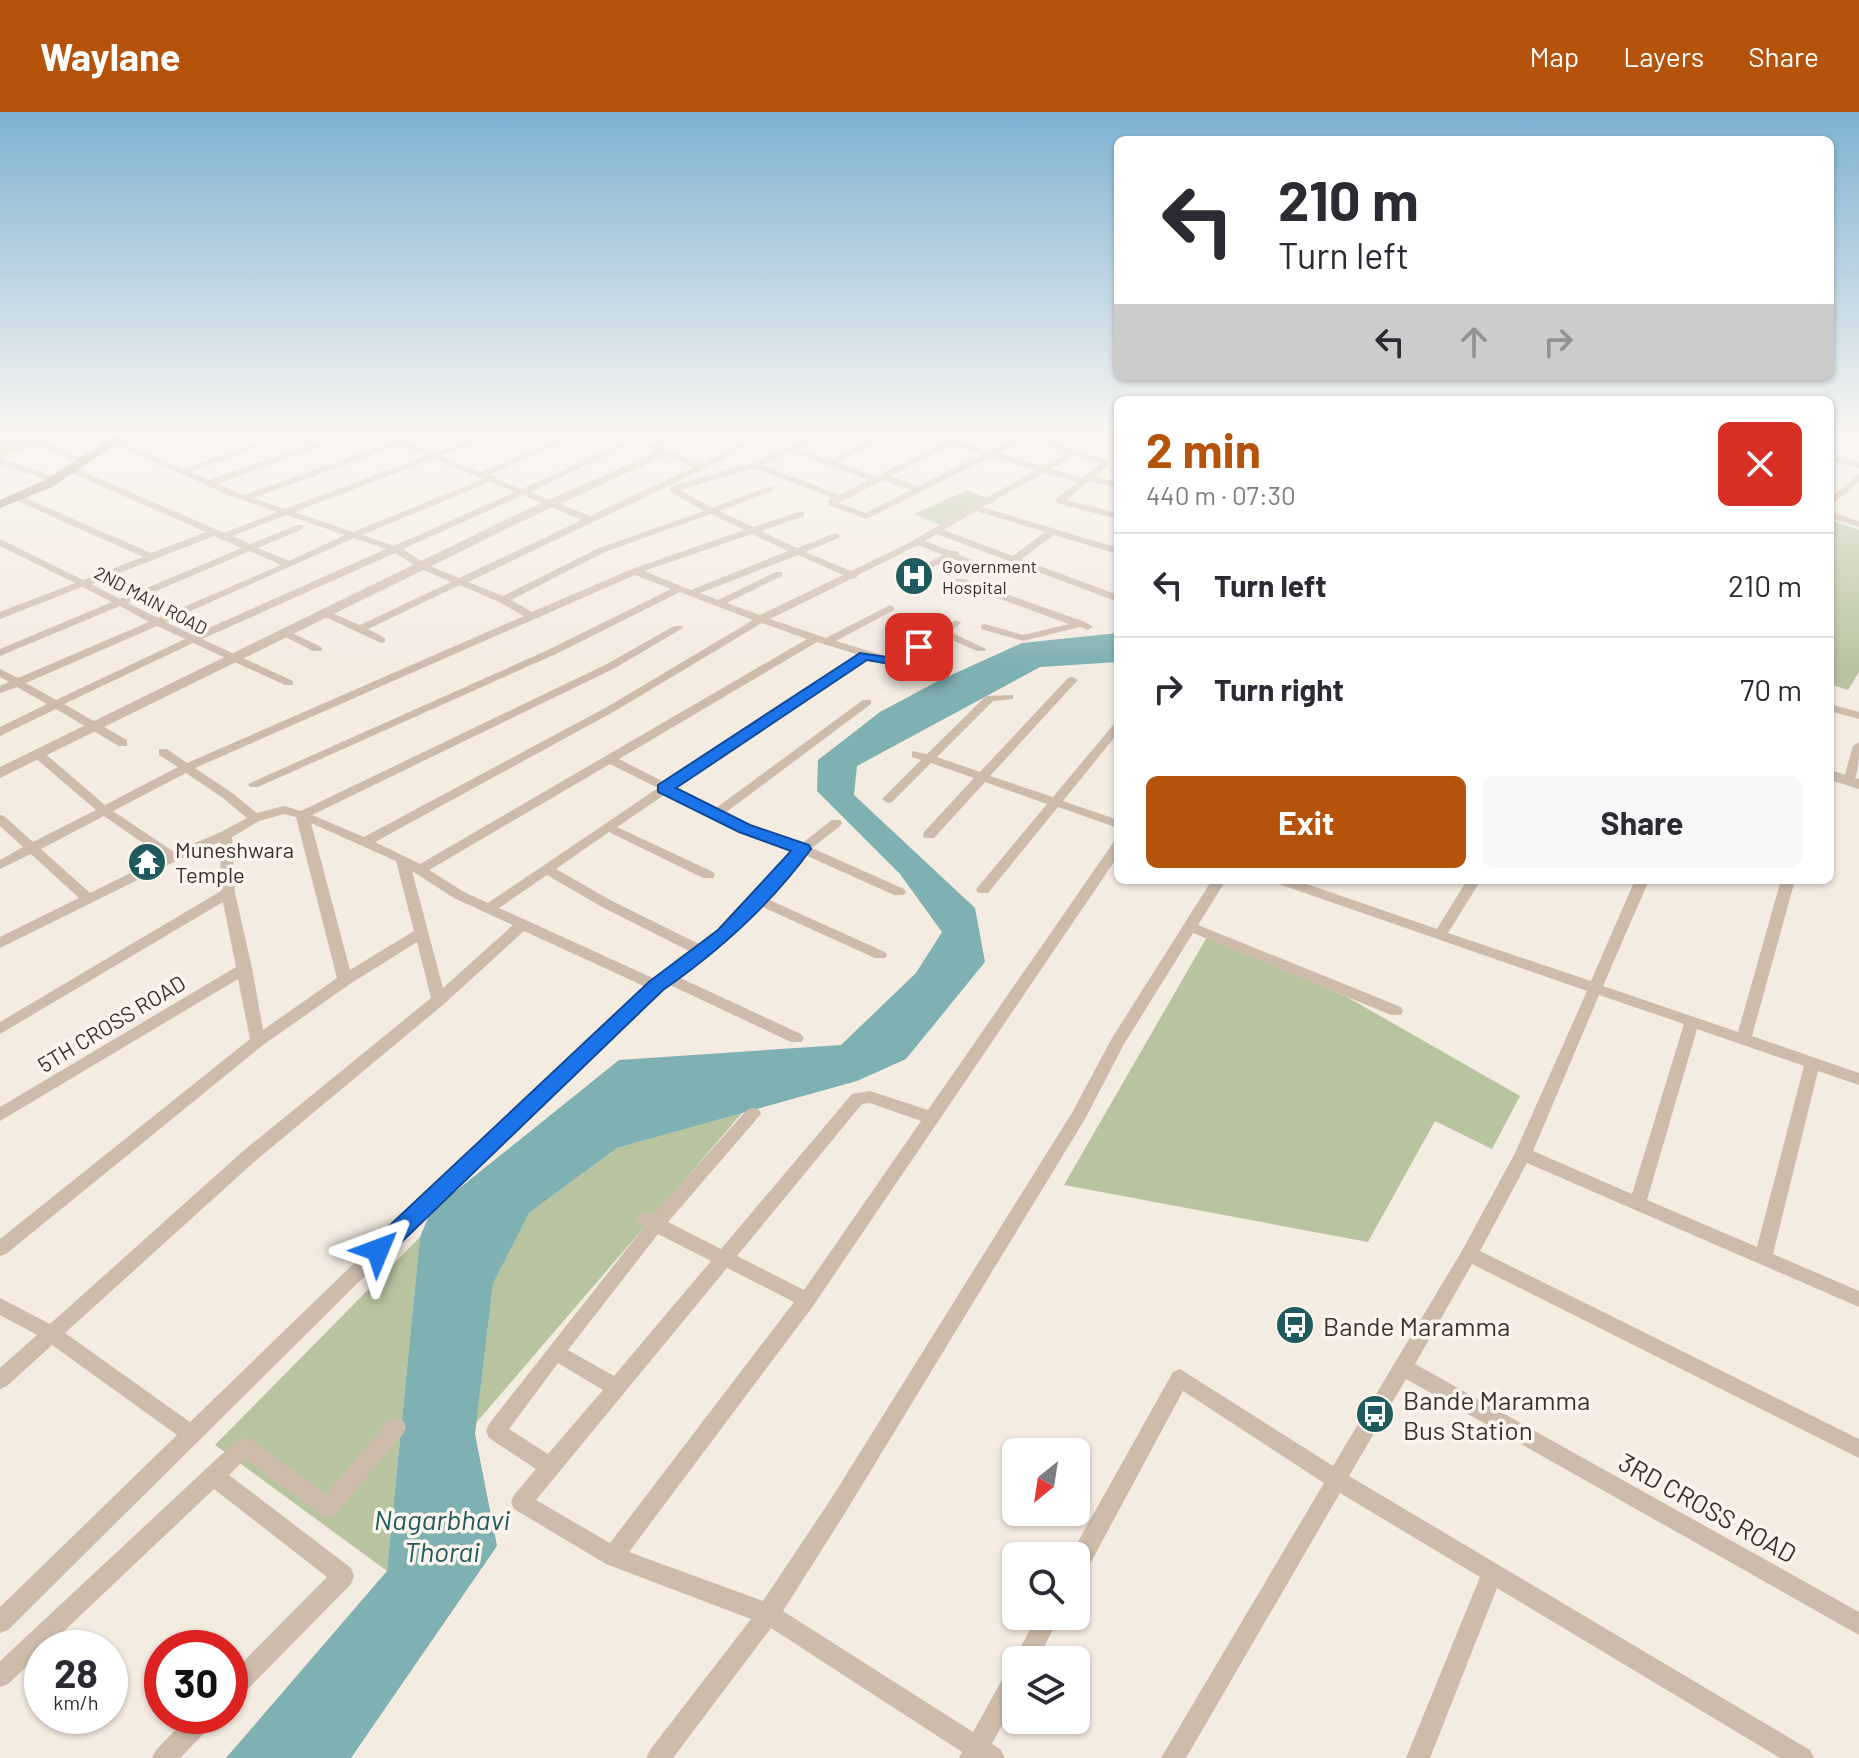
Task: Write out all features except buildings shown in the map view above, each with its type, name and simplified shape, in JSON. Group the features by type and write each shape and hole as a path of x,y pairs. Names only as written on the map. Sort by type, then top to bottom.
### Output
{"street":[{"path":"39,513 151,557"},
{"path":"172,513 289,565"},
{"path":"0,616 151,557 283,513"},
{"path":"293,513 397,550 422,566 503,600 533,617"},
{"path":"0,690 404,513"},
{"path":"0,732 191,640 478,513"},
{"path":"0,773 532,513"},
{"path":"575,513 591,520"},
{"path":"360,629 606,513"},
{"path":"503,600 602,550 706,513"},
{"path":"715,513 853,576"},
{"path":"363,843 611,709 763,618 853,576 968,513"},
{"path":"992,513 1114,550"},
{"path":"0,865 187,767 635,571 801,514"},
{"path":"1834,516 1859,524"},
{"path":"0,653 300,527"},
{"path":"939,531 1114,598"},
{"path":"1013,560 1053,531"},
{"path":"692,593 836,536"},
{"name":"2ND MAIN ROAD","path":"0,542 161,621 191,640 289,683"},
{"path":"918,542 979,566"},
{"path":"930,565 974,544"},
{"path":"985,627 1023,638 1084,625 960,581 1000,555"},
{"path":"635,571 820,641 865,656 938,673"},
{"path":"720,603 779,574"},
{"path":"254,784 540,658 679,589"},
{"path":"422,869 820,641 890,608"},
{"path":"327,614 381,640"},
{"path":"896,663 956,623"},
{"path":"302,815 611,666 678,628"},
{"path":"942,632 981,649"},
{"path":"286,633 317,649"},
{"path":"489,909 664,788 865,656"},
{"path":"0,672 123,743"},
{"path":"929,835 1072,680"},
{"path":"888,799 922,756 990,698 1009,697"},
{"path":"716,814 867,702"},
{"path":"1834,708 1859,716"},
{"path":"983,890 1114,731"},
{"path":"1834,776 1854,783 1859,746"},
{"path":"163,752 255,818"},
{"path":"38,754 104,810 173,857"},
{"path":"922,756 1114,823"},
{"path":"610,759 745,828 803,849 899,892"},
{"path":"1,942 173,857 226,835 255,818 284,810 402,859 459,895 522,925 796,1038"},
{"path":"302,815 345,980"},
{"path":"0,819 89,900"},
{"path":"0,1622 506,1126 662,982 704,952 758,900 803,849 836,823"},
{"path":"608,827 708,875"},
{"path":"226,835 228,893 258,1041"},
{"path":"613,1557 807,1300 1114,852"},
{"path":"402,859 439,1000"},
{"path":"547,870 704,952"},
{"path":"658,1758 768,1614 838,1506 1079,1115 1117,1042 1216,884"},
{"path":"1440,935 1472,884"},
{"path":"1173,1758 1469,1254 1523,1154 1640,884"},
{"path":"1744,1039 1787,884"},
{"path":"1318,886 1440,935 1859,1079"},
{"path":"0,1029 228,893"},
{"path":"758,900 880,955"},
{"path":"0,1380 248,1157 439,1000 522,925"},
{"path":"1188,926 1396,1011"},
{"path":"0,1249 258,1041 345,980 421,933"},
{"name":"5TH CROSS ROAD","path":"0,1115 245,968"},
{"path":"1638,1203 1692,1022"},
{"path":"1763,1258 1812,1063"},
{"path":"932,1118 870,1097 858,1098 521,1502 613,1557 768,1614 980,1755 1002,1707"},
{"path":"550,1467 496,1431 651,1222 753,1114"},
{"path":"1523,1154 1859,1299"},
{"path":"651,1222 807,1300"},
{"path":"1469,1254 1859,1449"},
{"path":"0,1306 53,1335 191,1434"},
{"path":"555,1352 617,1388"},
{"name":"3RD CROSS ROAD","path":"1403,1367 1859,1624"},
{"path":"1090,1542 1180,1378 1337,1480 1802,1758"},
{"path":"0,1676 244,1447 328,1508 396,1427"},
{"path":"215,1477 343,1576 248,1673"},
{"path":"1418,1758 1493,1572"},
{"path":"164,1758 187,1734"}],"green space":[{"path":"917,513 967,513 942,526 914,514"},
{"path":"1834,521 1859,530 1859,672 1848,690 1834,685"},
{"path":"1207,937 1347,997 1520,1096 1492,1149 1435,1121 1368,1242 1064,1185"},
{"path":"742,1113 476,1423 493,1284 529,1213 617,1148"},
{"path":"420,1237 387,1571 215,1445"}],"water":[{"name":"Nagarbhavi Thorai","path":"1114,633 1114,662 1040,667 857,766 854,795 975,908 985,962 906,1059 857,1081 617,1148 529,1213 493,1284 475,1434 497,1546 351,1758 226,1758 387,1571 420,1237 431,1211 619,1060 841,1045 916,973 942,932 900,874 817,791 818,760 880,712 938,681 1022,643"}],"place":[{"name":"Government Hospital","path":"914,576"},
{"name":"Muneshwara Temple","path":"147,862"},
{"name":"Bande Maramma","path":"1295,1325"},
{"name":"Bande Maramma Bus Station","path":"1375,1414"}],"route":[{"path":"378,1250 656,986 724,934 803,849 745,828 664,788 865,656 896,663 919,647"}]}
